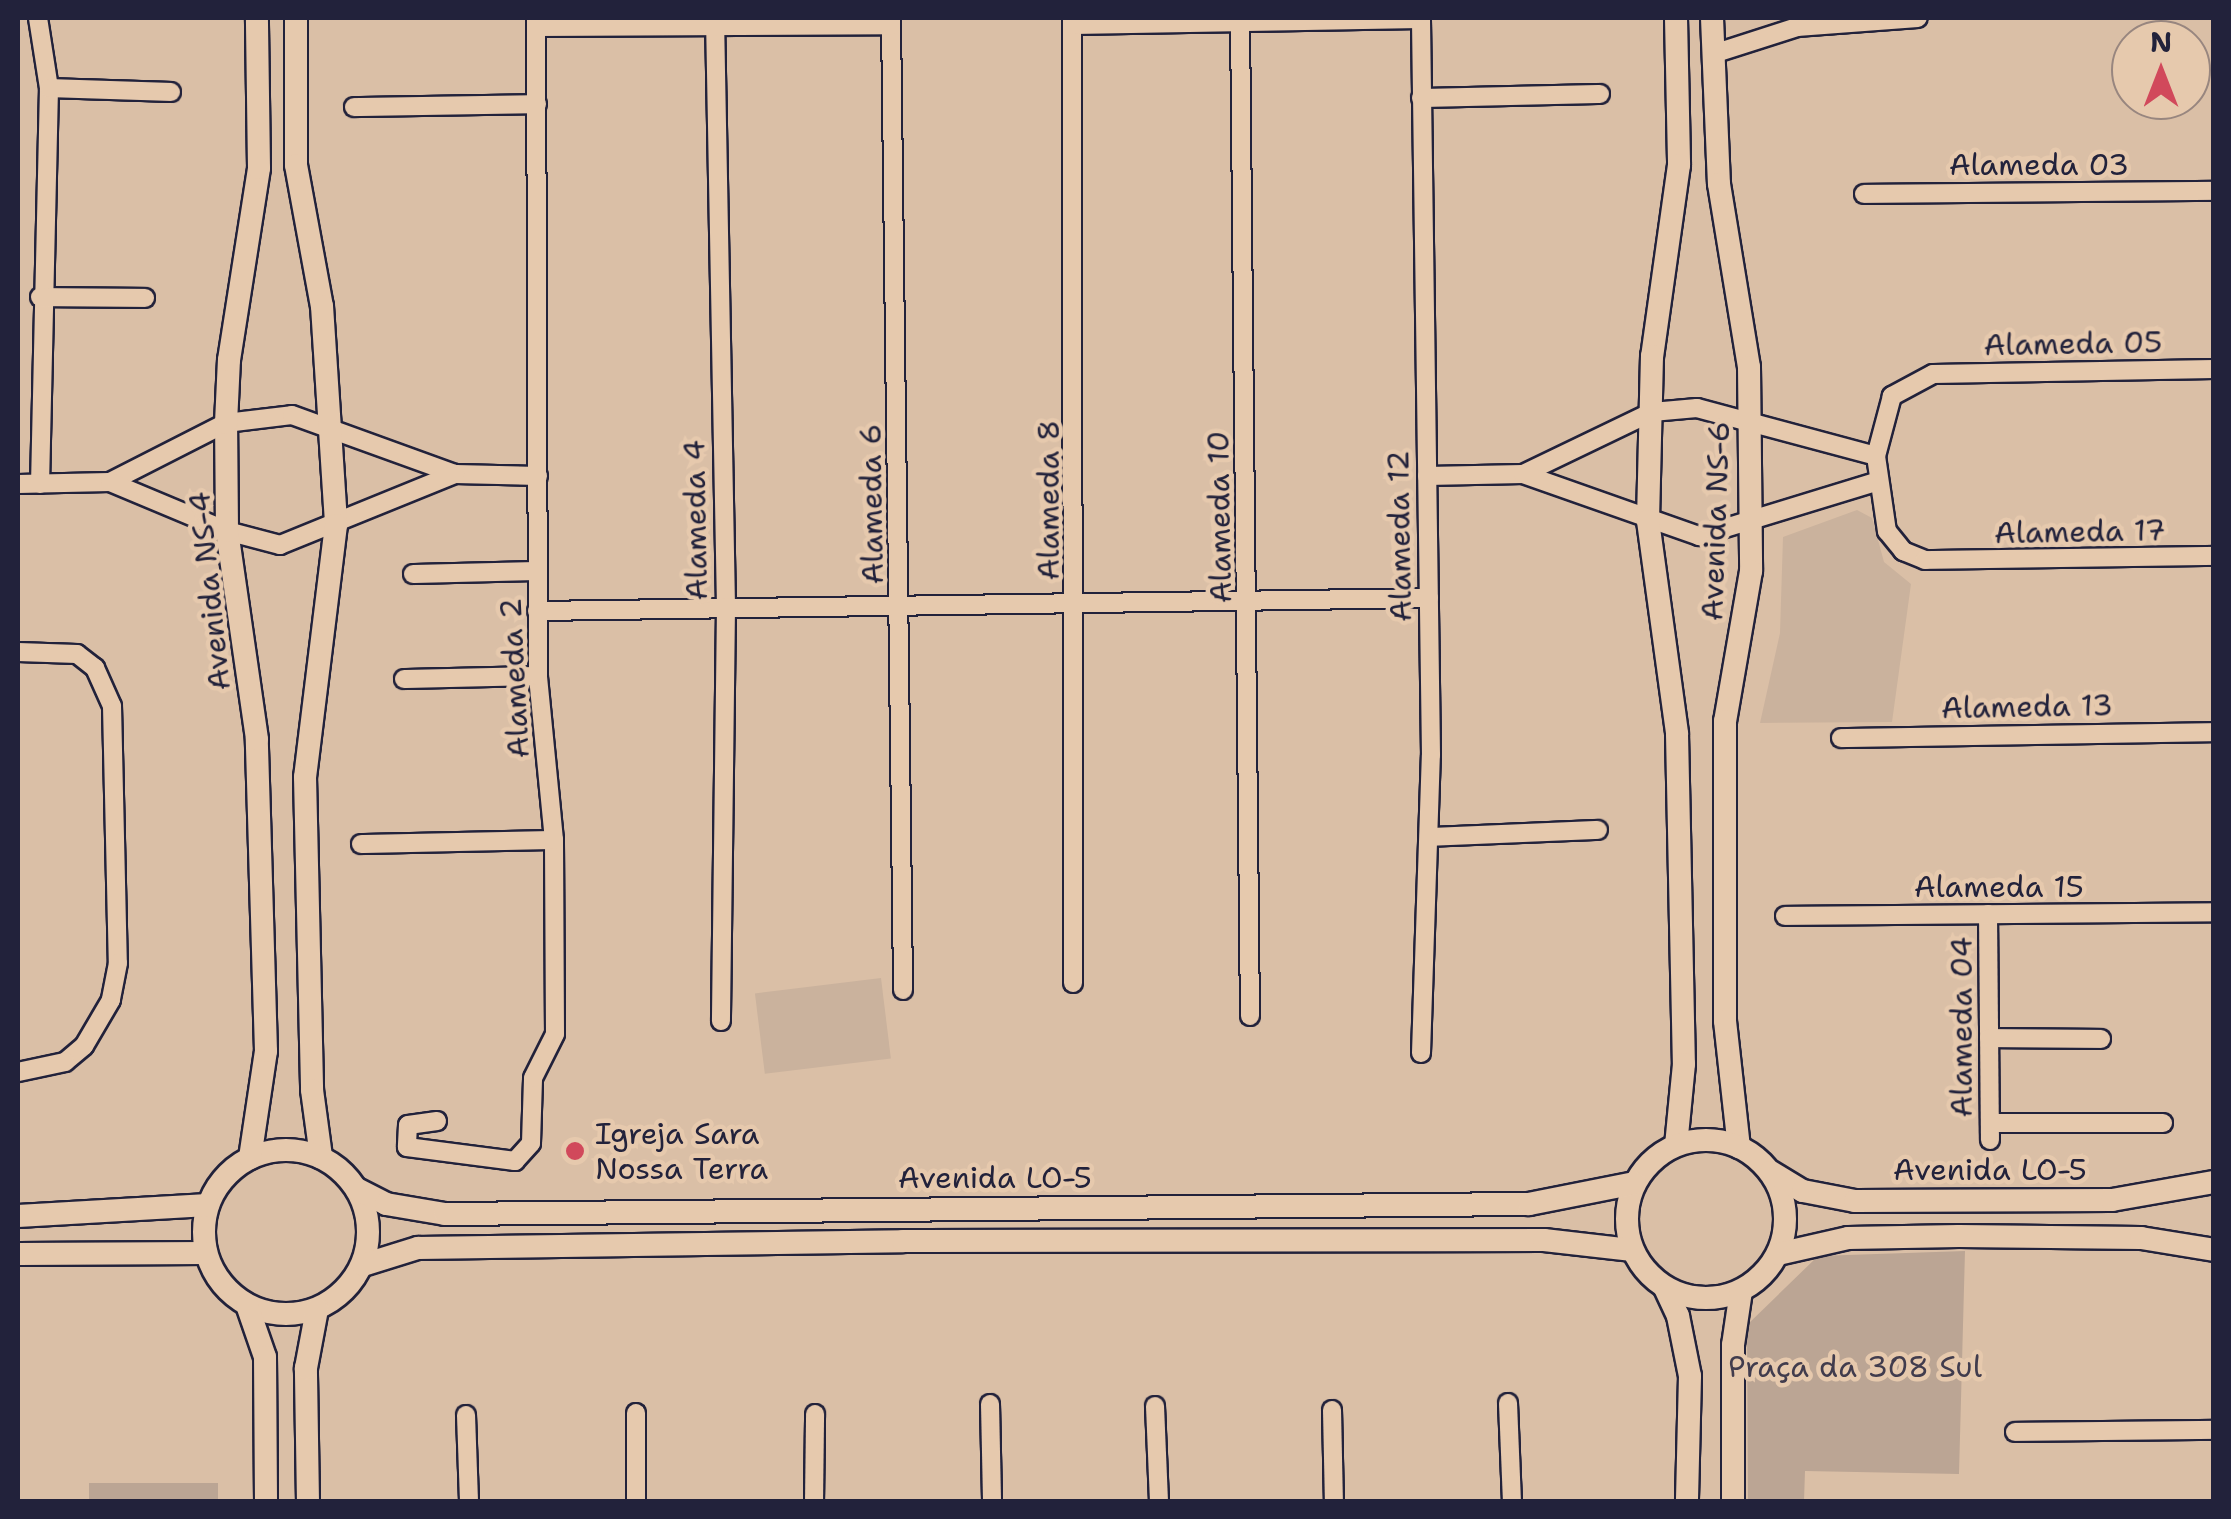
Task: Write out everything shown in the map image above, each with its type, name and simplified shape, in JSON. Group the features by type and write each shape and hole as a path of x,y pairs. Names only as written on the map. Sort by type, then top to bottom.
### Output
{"street":[{"path":"38,18 49,88 40,297 40,484"},
{"name":"Avenida NS-4","path":"250,1158 260,1122 266,1051 258,753 227,531 226,423 229,360 258,168 258,18"},
{"path":"296,18 296,165 322,306 336,525 305,777 312,1090 321,1157"},
{"path":"1073,22 1421,18"},
{"name":"Alameda 12","path":"1421,18 1428,598 1428,837 1421,1053"},
{"name":"Avenida NS-6","path":"1676,18 1680,164 1656,320 1648,521 1677,734 1684,1064 1676,1146"},
{"name":"Avenida NS-6","path":"1712,18 1714,141 1746,334 1751,519 1746,620 1725,721 1725,1021 1739,1147"},
{"path":"1712,54 1797,27 1918,18"},
{"name":"Alameda 10","path":"1240,19 1250,1016"},
{"name":"Alameda 4","path":"716,21 726,608 722,1021"},
{"path":"536,22 891,21"},
{"name":"Alameda 6","path":"891,21 903,990"},
{"name":"Alameda 2","path":"437,1120 408,1125 412,1152 515,1160 532,1143 533,1078 555,1034 554,840 538,676 536,22"},
{"name":"Alameda 8","path":"1073,22 1077,600 1073,983"},
{"path":"49,88 170,92"},
{"path":"1420,98 1600,94"},
{"path":"354,106 537,104"},
{"name":"Alameda 03","path":"1864,194 2214,191"},
{"path":"40,297 145,298"},
{"name":"Alameda 05","path":"1933,374 2214,369"},
{"name":"Alameda 17","path":"1933,374 1892,396 1876,456 1876,482 1887,531 1903,551 1948,563 2214,556"},
{"path":"1523,474 1652,412 1697,408 1748,418 1876,456"},
{"path":"110,482 226,423 292,414 332,425 454,474 538,476"},
{"path":"18,484 110,482 227,531 280,545 454,474"},
{"path":"1427,476 1523,474 1699,536 1876,482"},
{"path":"412,574 537,571"},
{"path":"537,611 1077,600 1428,598"},
{"path":"18,652 78,654 95,668 112,706 118,963 111,1000 84,1046 65,1062 18,1072"},
{"path":"404,679 538,676"},
{"name":"Alameda 13","path":"1842,738 2214,732"},
{"path":"1428,837 1598,830"},
{"path":"361,844 554,840"},
{"name":"Alameda 15","path":"1784,916 2214,912"},
{"name":"Alameda 04","path":"1988,914 1990,1132 2163,1124"},
{"path":"1989,1038 2101,1039"},
{"path":"1687,1502 1690,1376 1678,1316 1665,1288 1632,1250 1626,1228 1635,1183 1652,1160 1676,1146 1697,1140 1739,1147 1771,1172 1785,1212 1778,1254"},
{"path":"285,1150 321,1157 358,1189 370,1240 363,1265 344,1292 317,1309 281,1315 247,1305 217,1277 206,1253 208,1205 224,1178 250,1158 285,1150"},
{"name":"Avenida LO-5","path":"1771,1172 1803,1191 1855,1200 2112,1200 2214,1182"},
{"name":"Avenida LO-5","path":"358,1189 386,1204 446,1214 1529,1204 1635,1183"},
{"path":"18,1216 208,1205"},
{"path":"1665,1288 1689,1297 1740,1291 1778,1254 1848,1238 2141,1238 2214,1250"},
{"path":"363,1265 418,1248 903,1241 1544,1240 1632,1250"},
{"path":"18,1254 206,1253"},
{"path":"1733,1502 1733,1344 1740,1291"},
{"path":"247,1305 265,1357 266,1502"},
{"path":"308,1502 306,1368 317,1309"},
{"path":"1508,1402 1512,1502"},
{"path":"990,1404 992,1502"},
{"path":"1155,1406 1160,1502"},
{"path":"1332,1410 1334,1502"},
{"path":"636,1413 636,1502"},
{"path":"814,1414 814,1502"},
{"path":"466,1415 469,1502"},
{"path":"2016,1432 2214,1430"}],"shaded area":[{"path":"1857,510 1872,518 1884,562 1911,584 1892,722 1760,723 1780,633 1783,537"},
{"path":"881,978 891,1058 765,1074 755,993"}],"green space":[{"name":"Praça da 308 Sul","path":"1965,1251 1959,1474 1805,1471 1804,1501 1748,1501 1747,1325 1818,1256"},
{"path":"89,1483 218,1483 218,1501 89,1501"}],"place":[{"name":"Igreja Sara Nossa Terra","path":"575,1151"}]}
